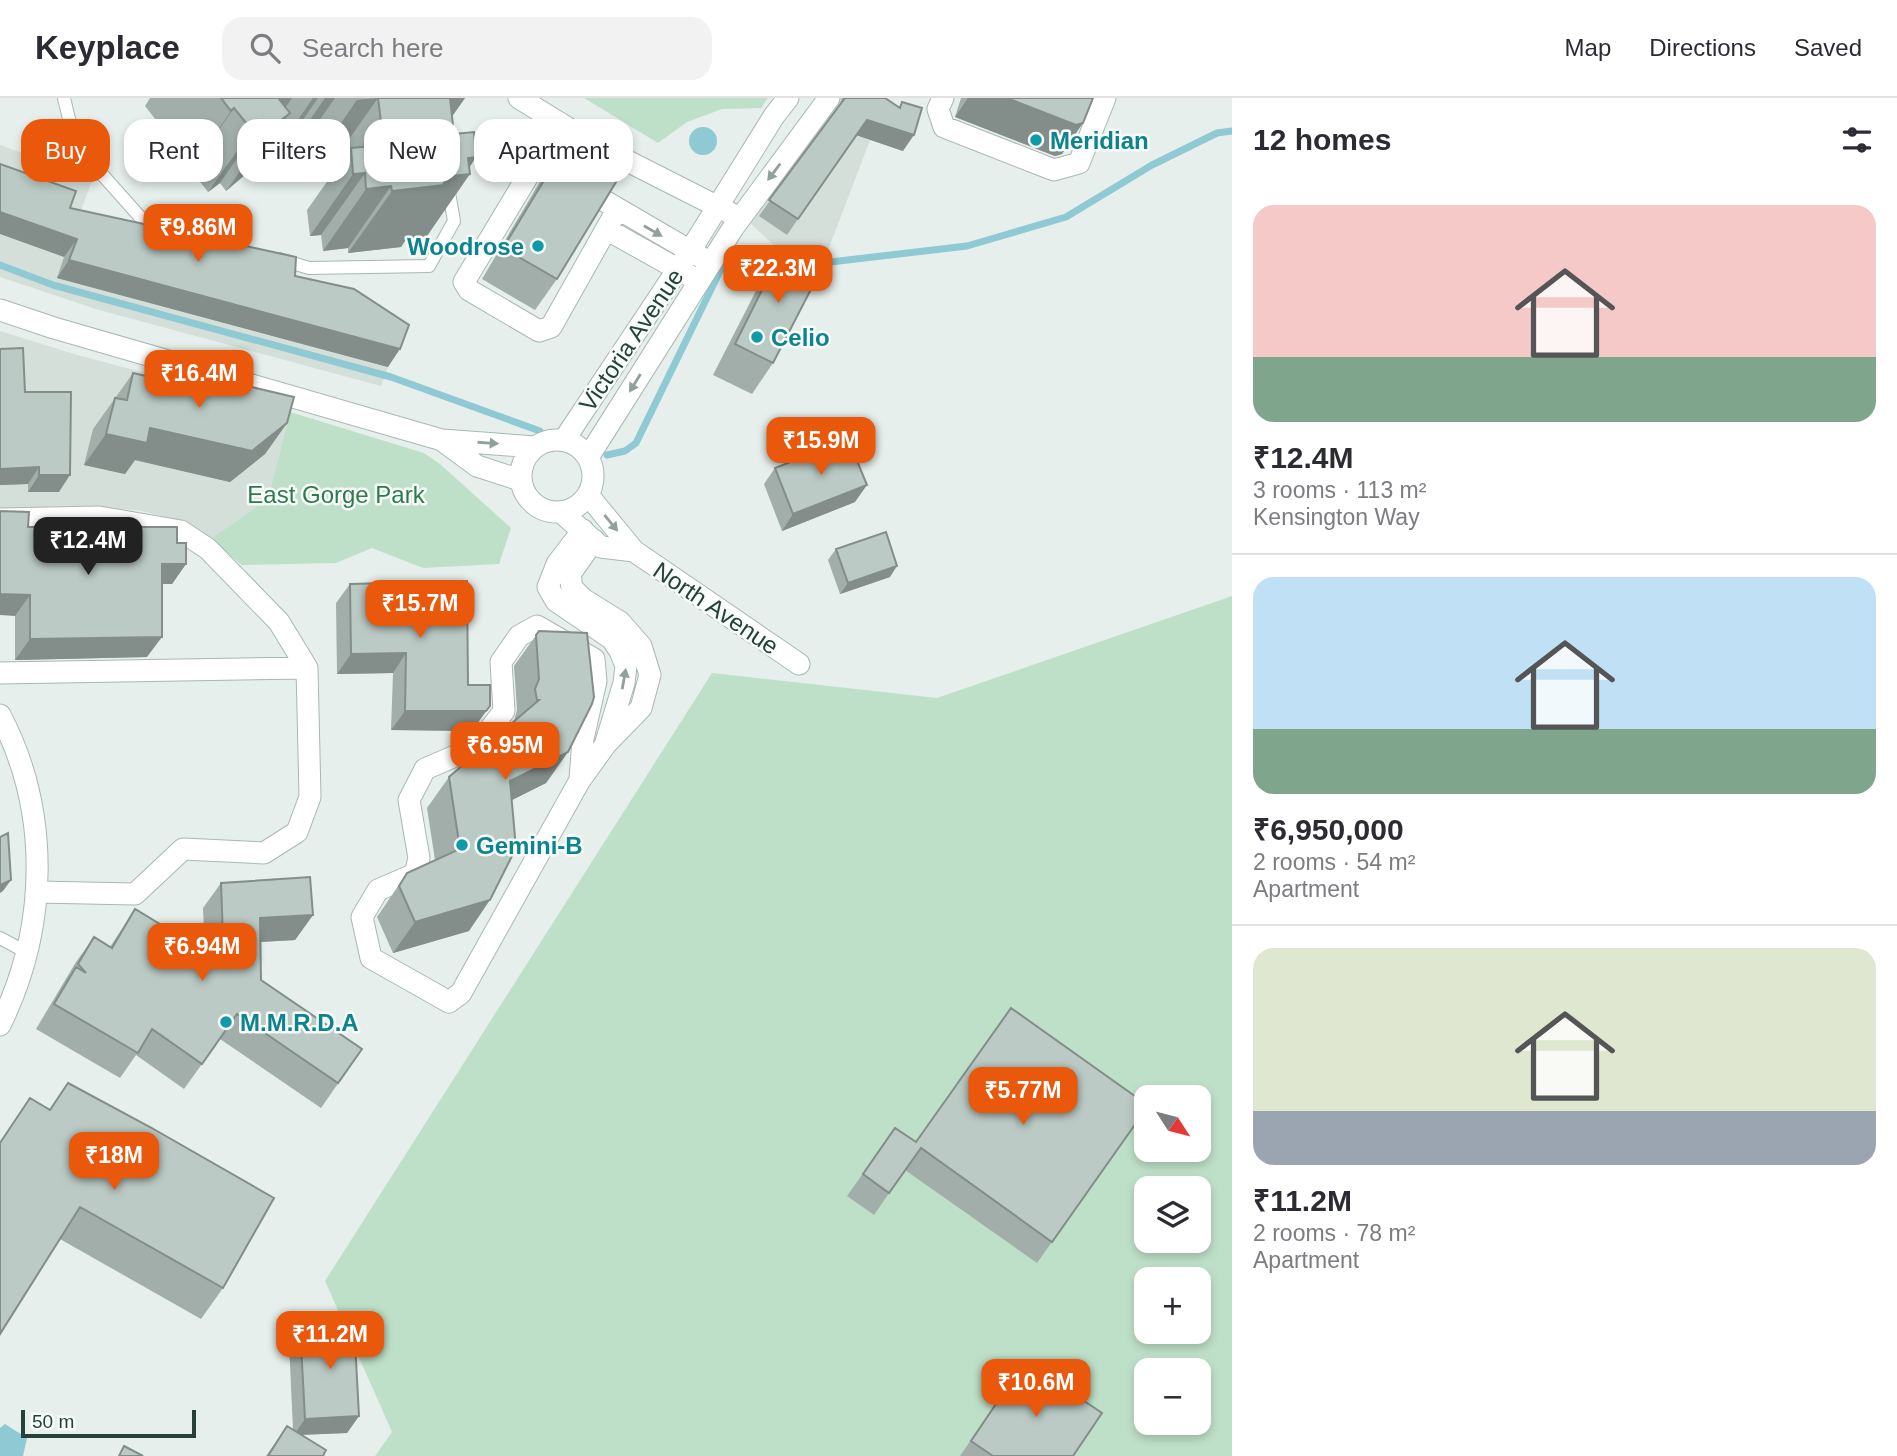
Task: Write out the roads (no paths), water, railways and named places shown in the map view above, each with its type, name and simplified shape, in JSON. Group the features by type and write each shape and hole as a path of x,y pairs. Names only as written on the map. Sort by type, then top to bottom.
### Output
{"street":[{"path":"519,98 592,143 740,218"},
{"name":"Victoria Avenue","path":"564,440 788,98"},
{"name":"Victoria Avenue","path":"589,456 740,218 829,98"},
{"path":"931,99 938,109 944,127 1054,170 1079,163 1105,98"},
{"path":"774,116 801,136"},
{"path":"617,210 551,327 539,331 470,290 464,282 532,169 543,165 617,210 684,260 705,272"},
{"path":"606,229 684,260"},
{"path":"0,310 442,440 535,447"},
{"path":"631,339 653,354"},
{"path":"442,440 477,466 520,480"},
{"path":"564,440 589,456 594,478 592,488 580,505 562,513 552,513 534,505 520,480 524,461 535,447 544,442 564,440"},
{"path":"588,495 634,551"},
{"path":"562,513 601,547 634,551"},
{"path":"0,519 99,517 181,531 208,549 279,622 307,668 310,797 297,832 264,853 183,849 135,894 37,892"},
{"path":"574,602 556,601 543,595 557,564 588,535"},
{"path":"580,780 583,739 596,681 594,659 537,625 519,636 501,662 504,711 476,747 425,769 409,800 419,858 415,874 378,890 362,917 371,958 449,1002 461,993 580,780 606,744 624,683 626,666 612,639 574,602 570,574 588,535"},
{"name":"North Avenue","path":"634,551 799,664"},
{"path":"0,673 307,668"},
{"path":"0,715 14,741 34,815 37,892 28,953 13,998 0,1025"}],"lane":[{"path":"64,98 75,144 140,217 244,248"},
{"path":"270,256 309,268 429,267 454,221 446,182"},
{"path":"0,938 28,953"}],"water":[{"path":"703,127 713,131 717,141 713,151 703,155 693,151 689,141 693,131"},
{"path":"5,1424 27,1438 23,1456 0,1456 0,1428"}],"waterway":[{"path":"801,261 822,263 967,246 1066,217 1152,165 1217,133 1232,131"},
{"path":"607,455 625,451 636,443 722,267 735,255 783,259"},
{"path":"0,265 53,285 391,377 540,431"}],"place":[{"name":"Meridian","path":"1036,140"},
{"name":"Woodrose","path":"538,246"},
{"name":"Celio","path":"757,337"},
{"name":"Gemini-B","path":"462,845"},
{"name":"M.M.R.D.A","path":"226,1022"}],"park label":[{"name":"East Gorge Park","path":"336,494"}]}
